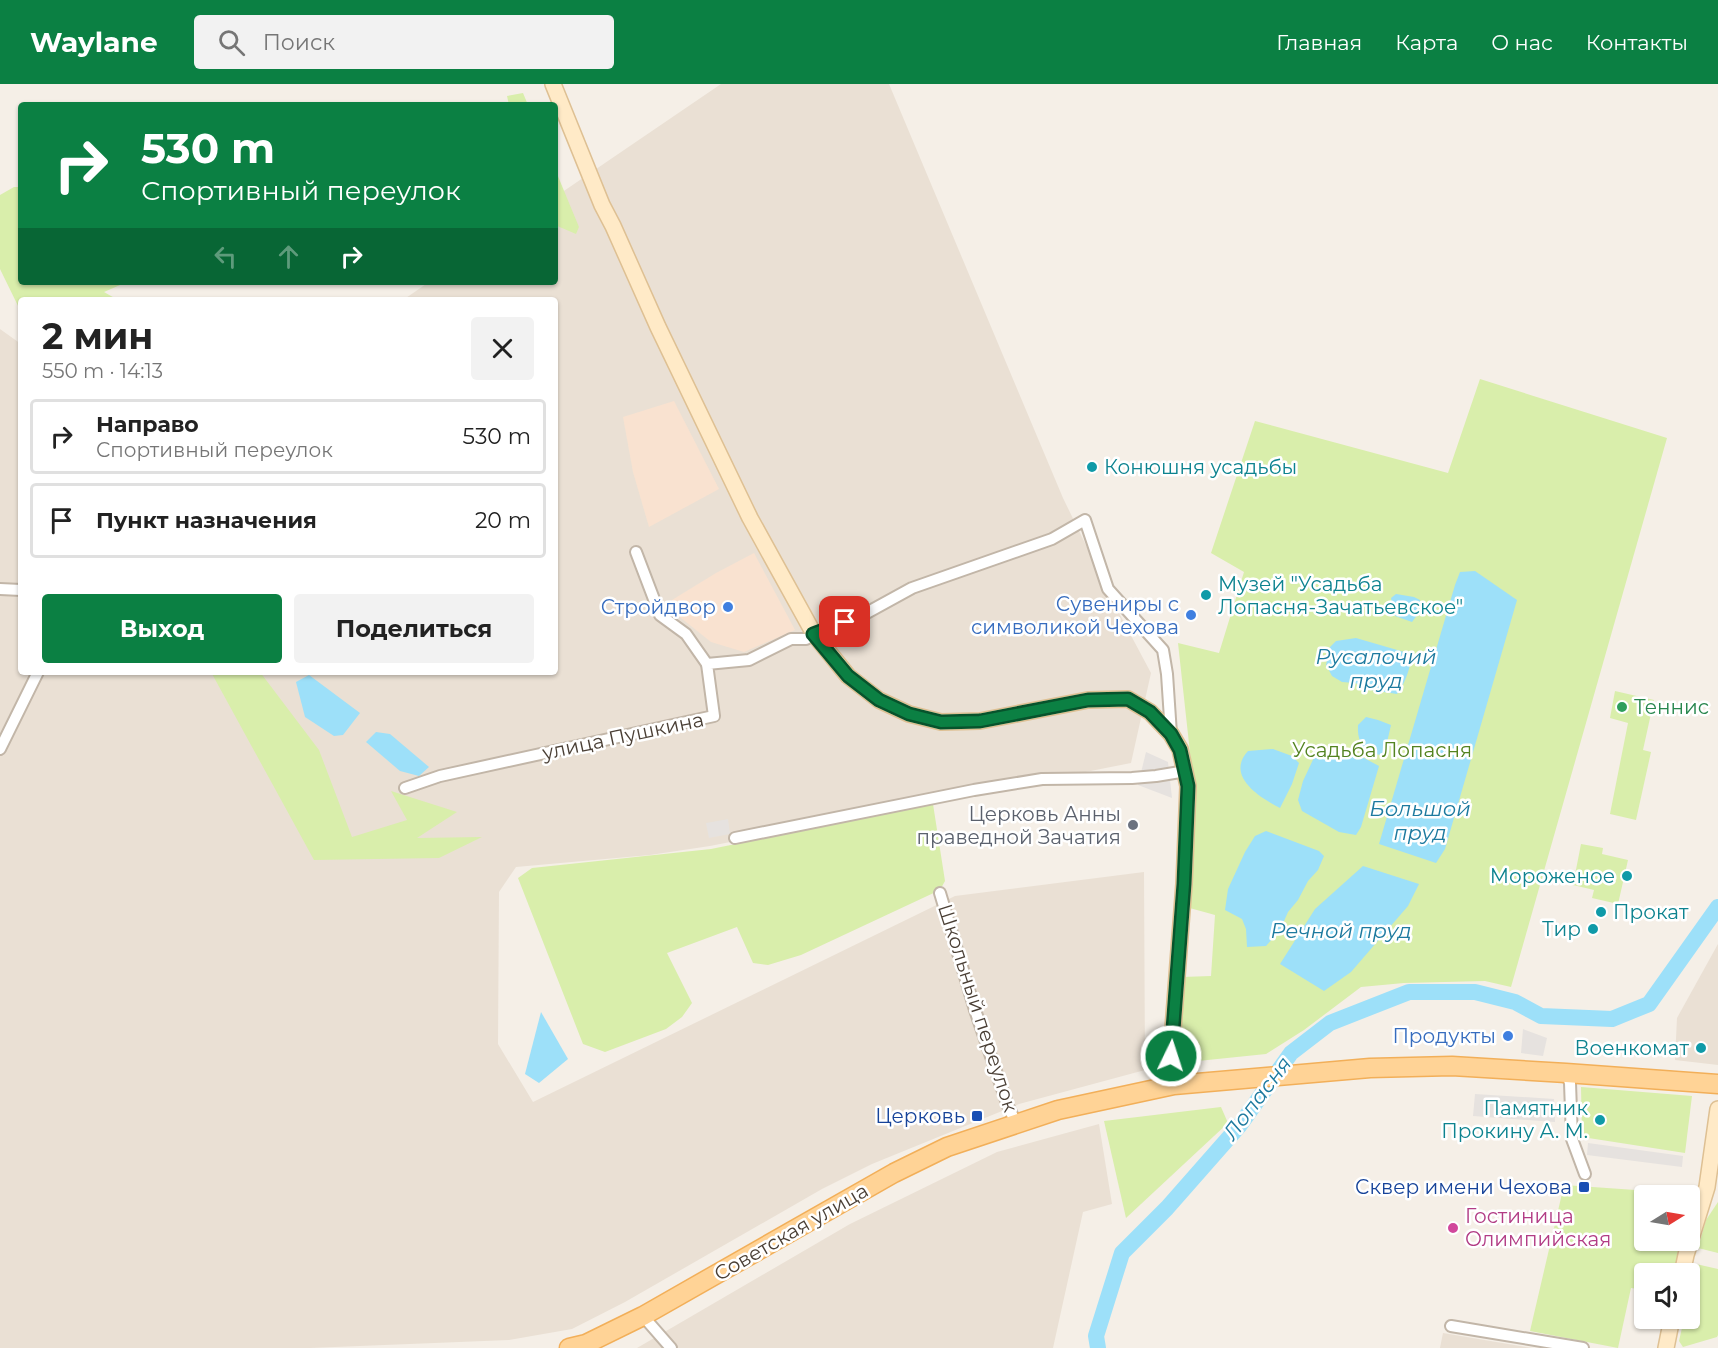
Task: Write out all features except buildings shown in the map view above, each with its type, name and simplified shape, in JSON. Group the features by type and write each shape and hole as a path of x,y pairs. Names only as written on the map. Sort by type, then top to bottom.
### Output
{"main road":[{"path":"553,84 602,205 750,518 813,634 848,676 879,700 909,714 941,722 980,721 1088,700 1128,699 1150,712 1171,734 1180,750 1188,786 1184,884 1171,1056 1174,1085"},
{"name":"Советская улица","path":"569,1348 586,1344 643,1316 894,1173 947,1147 1058,1110 1174,1085 1370,1068 1452,1066 1718,1084"},
{"path":"1684,1263 1712,1186 1718,1109"},
{"path":"1666,1348 1670,1329"}],"street":[{"path":"636,552 660,615 686,634 707,664 749,660 791,639 806,639 813,634 861,616 912,588 1052,539 1085,520 1108,589 1163,650 1171,734"},
{"path":"0,589 18,591"},
{"name":"улица Пушкина","path":"405,788 440,776 714,716 707,664"},
{"path":"0,749 37,675"},
{"path":"735,838 974,790 1042,779 1132,778 1186,771"},
{"name":"Школьный переулок","path":"940,893 975,1010 1016,1123"},
{"path":"1566,1073 1570,1083 1572,1139 1585,1174"},
{"path":"643,1316 671,1348"},
{"path":"1451,1326 1583,1348"}],"shaded area":[{"path":"721,84 889,84 1063,498 1151,673 1131,763 710,846 650,855 516,867 499,892 498,1044 533,1102 955,896 1144,872 1145,1070 1019,1104 872,1164 822,1189 625,1302 572,1329 509,1340 310,1348 0,1348 0,329 18,342 18,675 558,675 558,297 407,297 425,285 558,285 558,195"},
{"path":"674,401 719,489 649,527 633,472 623,417"},
{"name":"Стройдвор","path":"754,553 795,630 744,652 711,642 676,614 672,600"},
{"path":"1146,752 1168,762 1172,798 1138,785"},
{"path":"728,819 730,834 709,838 706,823"},
{"path":"1718,944 1718,1065 1675,1060 1677,1018"},
{"path":"1523,1029 1547,1038 1543,1056 1521,1053"},
{"path":"1475,1094 1554,1099 1555,1122 1473,1116"},
{"path":"1099,1124 1112,1204 1083,1212 1053,1348 637,1348 850,1224 997,1152"},
{"path":"1588,1143 1683,1156 1682,1167 1587,1155"},
{"path":"1443,1333 1532,1348 1440,1348"}],"green space":[{"path":"523,93 527,102 508,102 507,96"},
{"path":"558,176 579,227 576,234 558,226"},
{"path":"18,187 18,285 120,285 104,292 113,297 18,297 18,306 0,269 0,195"},
{"name":"Усадьба Лопасня","path":"1480,379 1667,438 1511,987 1485,981 1404,983 1361,987 1304,1030 1266,1054 1198,1061 1179,1043 1182,977 1211,976 1215,915 1186,907 1192,771 1178,643 1219,653 1244,572 1211,553 1255,421 1448,473"},
{"path":"213,675 262,675 319,750 352,837 407,820 391,791 457,812 417,838 482,837 439,858 314,860"},
{"path":"1615,691 1654,700 1643,750 1651,752 1636,820 1610,814 1628,723 1610,718"},
{"path":"933,804 945,881 940,890 801,955 768,965 753,963 737,927 667,953 692,1003 682,1017 666,1029 605,1052 583,1044 518,878 532,868 711,849"},
{"path":"1581,844 1603,848 1602,854 1628,860 1618,904 1592,898 1594,890 1573,885"},
{"path":"1581,1087 1692,1096 1685,1153 1582,1137"},
{"path":"1221,1107 1228,1123 1126,1218 1104,1121"},
{"path":"1564,1185 1634,1190 1634,1251 1678,1251 1676,1263 1634,1263 1634,1288 1631,1288 1618,1348 1530,1331"},
{"path":"1718,1202 1718,1253 1700,1248 1706,1220"},
{"path":"1700,1265 1718,1269 1717,1337 1683,1347 1679,1341 1682,1329 1700,1329"}],"water":[{"name":"Большой пруд","path":"1475,571 1517,600 1445,849 1436,863 1379,844 1455,585 1460,572"},
{"path":"1396,594 1420,600 1418,614 1412,622 1395,616 1391,598"},
{"name":"Русалочий пруд","path":"1356,638 1411,654 1407,675 1397,694 1342,682 1332,676 1326,665 1330,647 1336,641"},
{"path":"309,675 360,713 343,735 334,736 305,717 296,682"},
{"path":"1366,717 1391,725 1385,751 1381,755 1370,752 1360,742 1358,725"},
{"path":"376,732 390,734 429,767 419,776 400,771 366,742"},
{"path":"1273,749 1292,756 1299,763 1280,808 1255,792 1248,785 1240,769 1242,760 1248,751"},
{"path":"1318,749 1364,758 1379,766 1361,827 1356,835 1339,832 1302,811 1298,800 1303,781"},
{"path":"1266,831 1319,851 1324,856 1318,870 1288,912 1280,930 1266,946 1247,947 1246,929 1242,919 1225,910 1228,889 1255,836"},
{"name":"Речной пруд","path":"1363,866 1419,884 1408,906 1351,972 1324,991 1280,964 1315,909"},
{"path":"541,1012 568,1059 539,1083 525,1074"}],"waterway":[{"name":"Лопасня","path":"1098,1348 1096,1336 1122,1253 1167,1208 1240,1125 1291,1053 1330,1023 1409,992 1475,992 1515,1002 1541,1016 1612,1019 1649,1004 1718,907"}],"place":[{"name":"Конюшня усадьбы","path":"1092,467"},
{"name":"Музей \"Усадьба Лопасня-Зачатьевское\"","path":"1206,595"},
{"name":"Стройдвор","path":"728,607"},
{"name":"Сувениры с символикой Чехова","path":"1191,615"},
{"name":"Теннис","path":"1622,707"},
{"name":"Церковь Анны праведной Зачатия","path":"1133,825"},
{"name":"Мороженое","path":"1627,876"},
{"name":"Прокат","path":"1601,912"},
{"name":"Тир","path":"1593,929"},
{"name":"Продукты","path":"1508,1036"},
{"name":"Военкомат","path":"1701,1048"},
{"name":"Церковь","path":"977,1116"},
{"name":"Памятник Прокину А. М.","path":"1600,1120"},
{"name":"Сквер имени Чехова","path":"1584,1187"},
{"name":"Гостиница Олимпийская","path":"1453,1228"}],"route":[{"path":"845,622 813,634 848,676 879,700 909,714 941,722 980,721 1088,700 1128,699 1150,712 1171,734 1180,750 1188,786 1184,884 1171,1056"}]}
